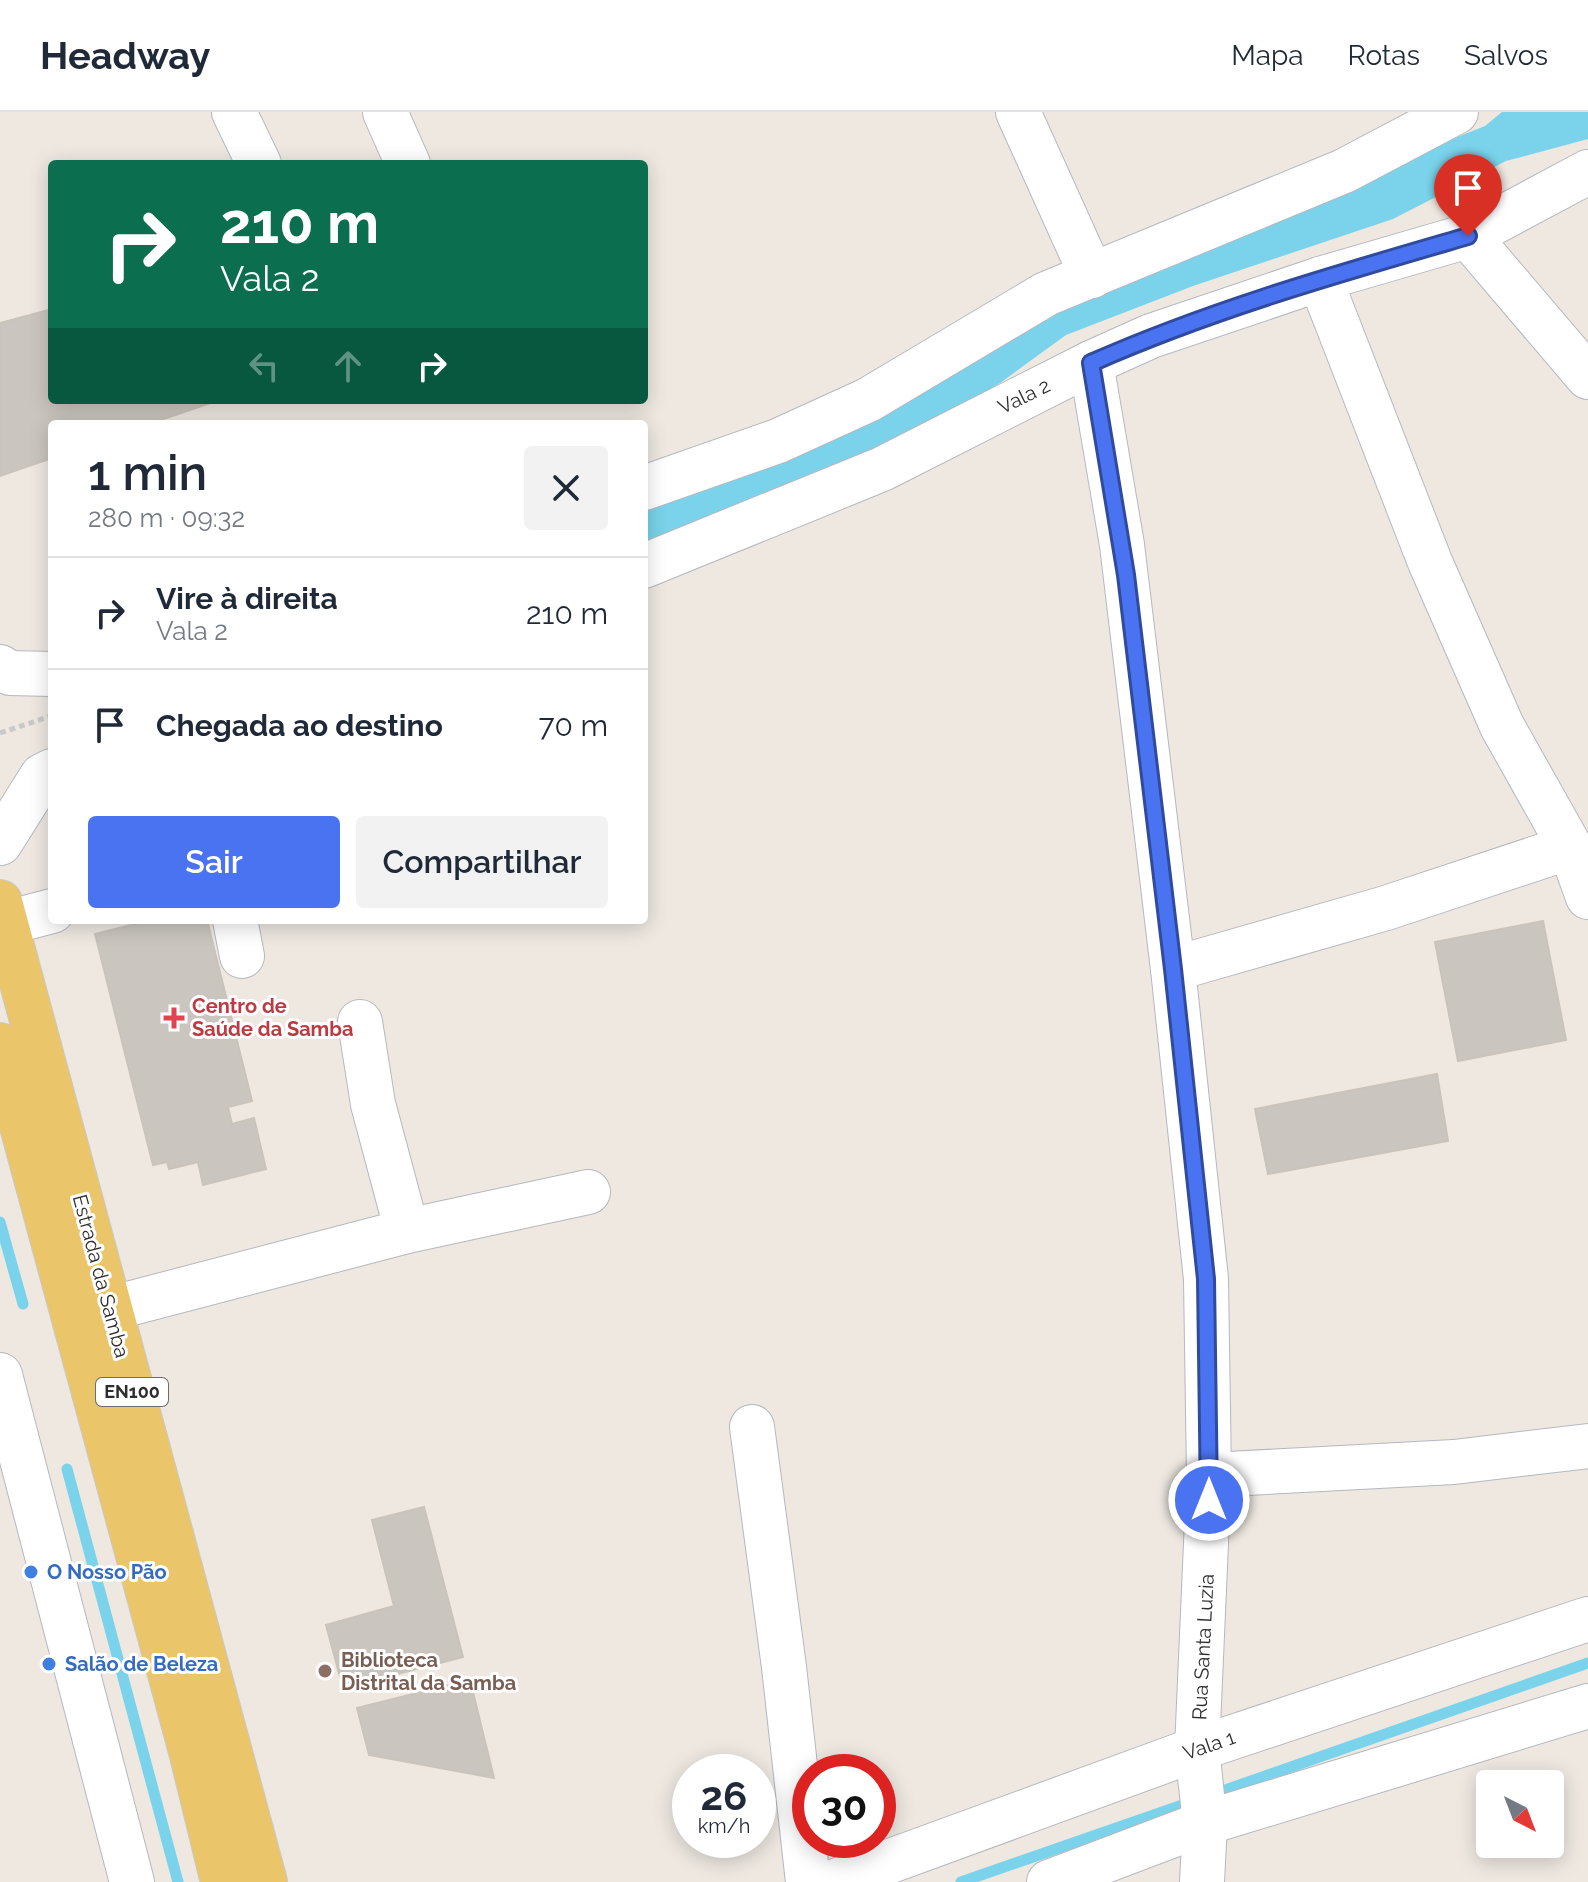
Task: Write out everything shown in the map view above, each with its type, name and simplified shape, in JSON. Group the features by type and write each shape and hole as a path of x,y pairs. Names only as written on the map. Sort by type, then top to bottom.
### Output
{"main road":[{"name":"Estrada da Samba","path":"3,913 265,1882"},
{"name":"Estrada da Samba","path":"0,1045 192,1755 223,1882"}],"street":[{"path":"234,112 257,160"},
{"path":"385,112 406,160"},
{"path":"1018,112 1092,276"},
{"path":"648,487 778,441 868,400 1046,294 1344,171 1456,112"},
{"name":"Vala 2","path":"648,564 882,469 1151,336 1320,279 1468,236 1588,172"},
{"path":"1468,236 1588,377"},
{"path":"1320,279 1430,562 1502,726 1570,847 1588,897"},
{"name":"Rua Santa Luzia","path":"1091,363 1122,545 1173,969 1206,1279 1209,1475 1198,1753 1204,1814 1202,1882"},
{"path":"0,667 10,673 48,674"},
{"path":"0,843 42,776 48,773"},
{"path":"1173,969 1386,908 1570,847"},
{"path":"3,913 48,911"},
{"path":"360,1022 373,1104 407,1231"},
{"path":"109,1309 407,1231 588,1192"},
{"path":"0,1375 13,1462 132,1882"},
{"path":"752,1427 784,1667 808,1882"},
{"path":"1209,1475 1454,1462 1588,1446"},
{"name":"Vala 1","path":"833,1882 1588,1619"},
{"path":"1049,1882 1204,1814 1588,1706"}],"path":[{"path":"0,733 48,717"}],"water":[{"path":"1502,112 1588,112 1588,139 1506,161 1393,219 1193,286 1066,335 1000,383 893,447 648,545 648,491 1044,303 1485,126"}],"building":[{"path":"48,310 48,404 207,404 161,420 48,420 48,459 0,476 0,323"},
{"path":"1543,921 1566,1040 1458,1061 1435,942"},
{"name":"Centro de Saúde da Samba","path":"135,924 208,924 252,1101 228,1107 232,1124 254,1118 266,1169 203,1185 198,1162 169,1169 167,1162 153,1165 95,934"},
{"path":"1437,1074 1448,1141 1268,1174 1255,1109"},
{"path":"424,1507 463,1657 343,1688 326,1625 394,1606 372,1520"},
{"path":"470,1680 494,1778 369,1755 357,1708"}],"waterway":[{"path":"0,1222 23,1304"},
{"path":"67,1469 178,1882"},
{"path":"1211,1795 1588,1663"},
{"path":"961,1882 1194,1801"}],"place":[{"name":"Centro de Saúde da Samba","path":"174,1018"},
{"name":"O Nosso Pão","path":"31,1572"},
{"name":"Salão de Beleza","path":"49,1664"},
{"name":"Biblioteca Distrital da Samba","path":"325,1671"}],"route":[{"path":"1209,1500 1206,1279 1126,575 1091,363 1151,336 1320,279 1468,236"}]}
